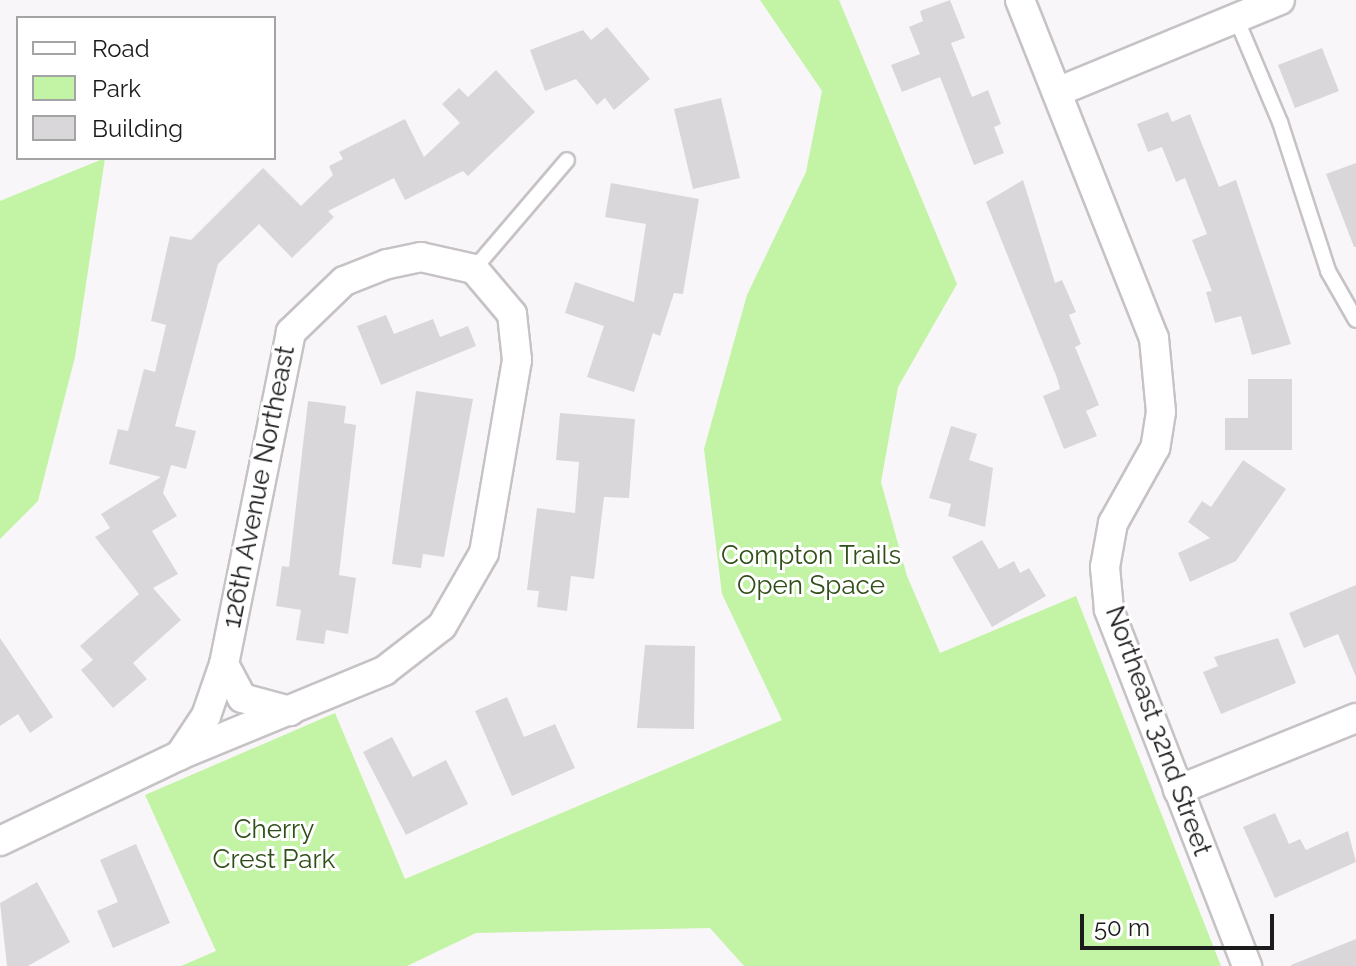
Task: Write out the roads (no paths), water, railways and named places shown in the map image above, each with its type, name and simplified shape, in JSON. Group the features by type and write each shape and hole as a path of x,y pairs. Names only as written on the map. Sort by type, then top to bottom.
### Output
{"street":[{"name":"Northeast 32nd Street","path":"1020,0 1154,338 1161,412 1155,448 1113,523 1105,567 1109,610 1247,966"},
{"path":"1057,92 1280,0"},
{"name":"126th Avenue Northeast","path":"180,755 206,716 224,664 291,332 344,281 387,264 421,257 474,269"},
{"path":"0,841 180,755 290,711 409,655 442,626 484,553 517,360 512,314 474,269"},
{"path":"224,664 242,698 290,711"},
{"path":"1178,790 1356,718"}],"lane":[{"path":"1236,18 1280,122 1328,271 1356,320"},
{"path":"474,269 567,160"}],"park label":[{"name":"Compton Trails Open Space","path":"811,571"},
{"name":"Cherry Crest Park","path":"274,845"}]}
